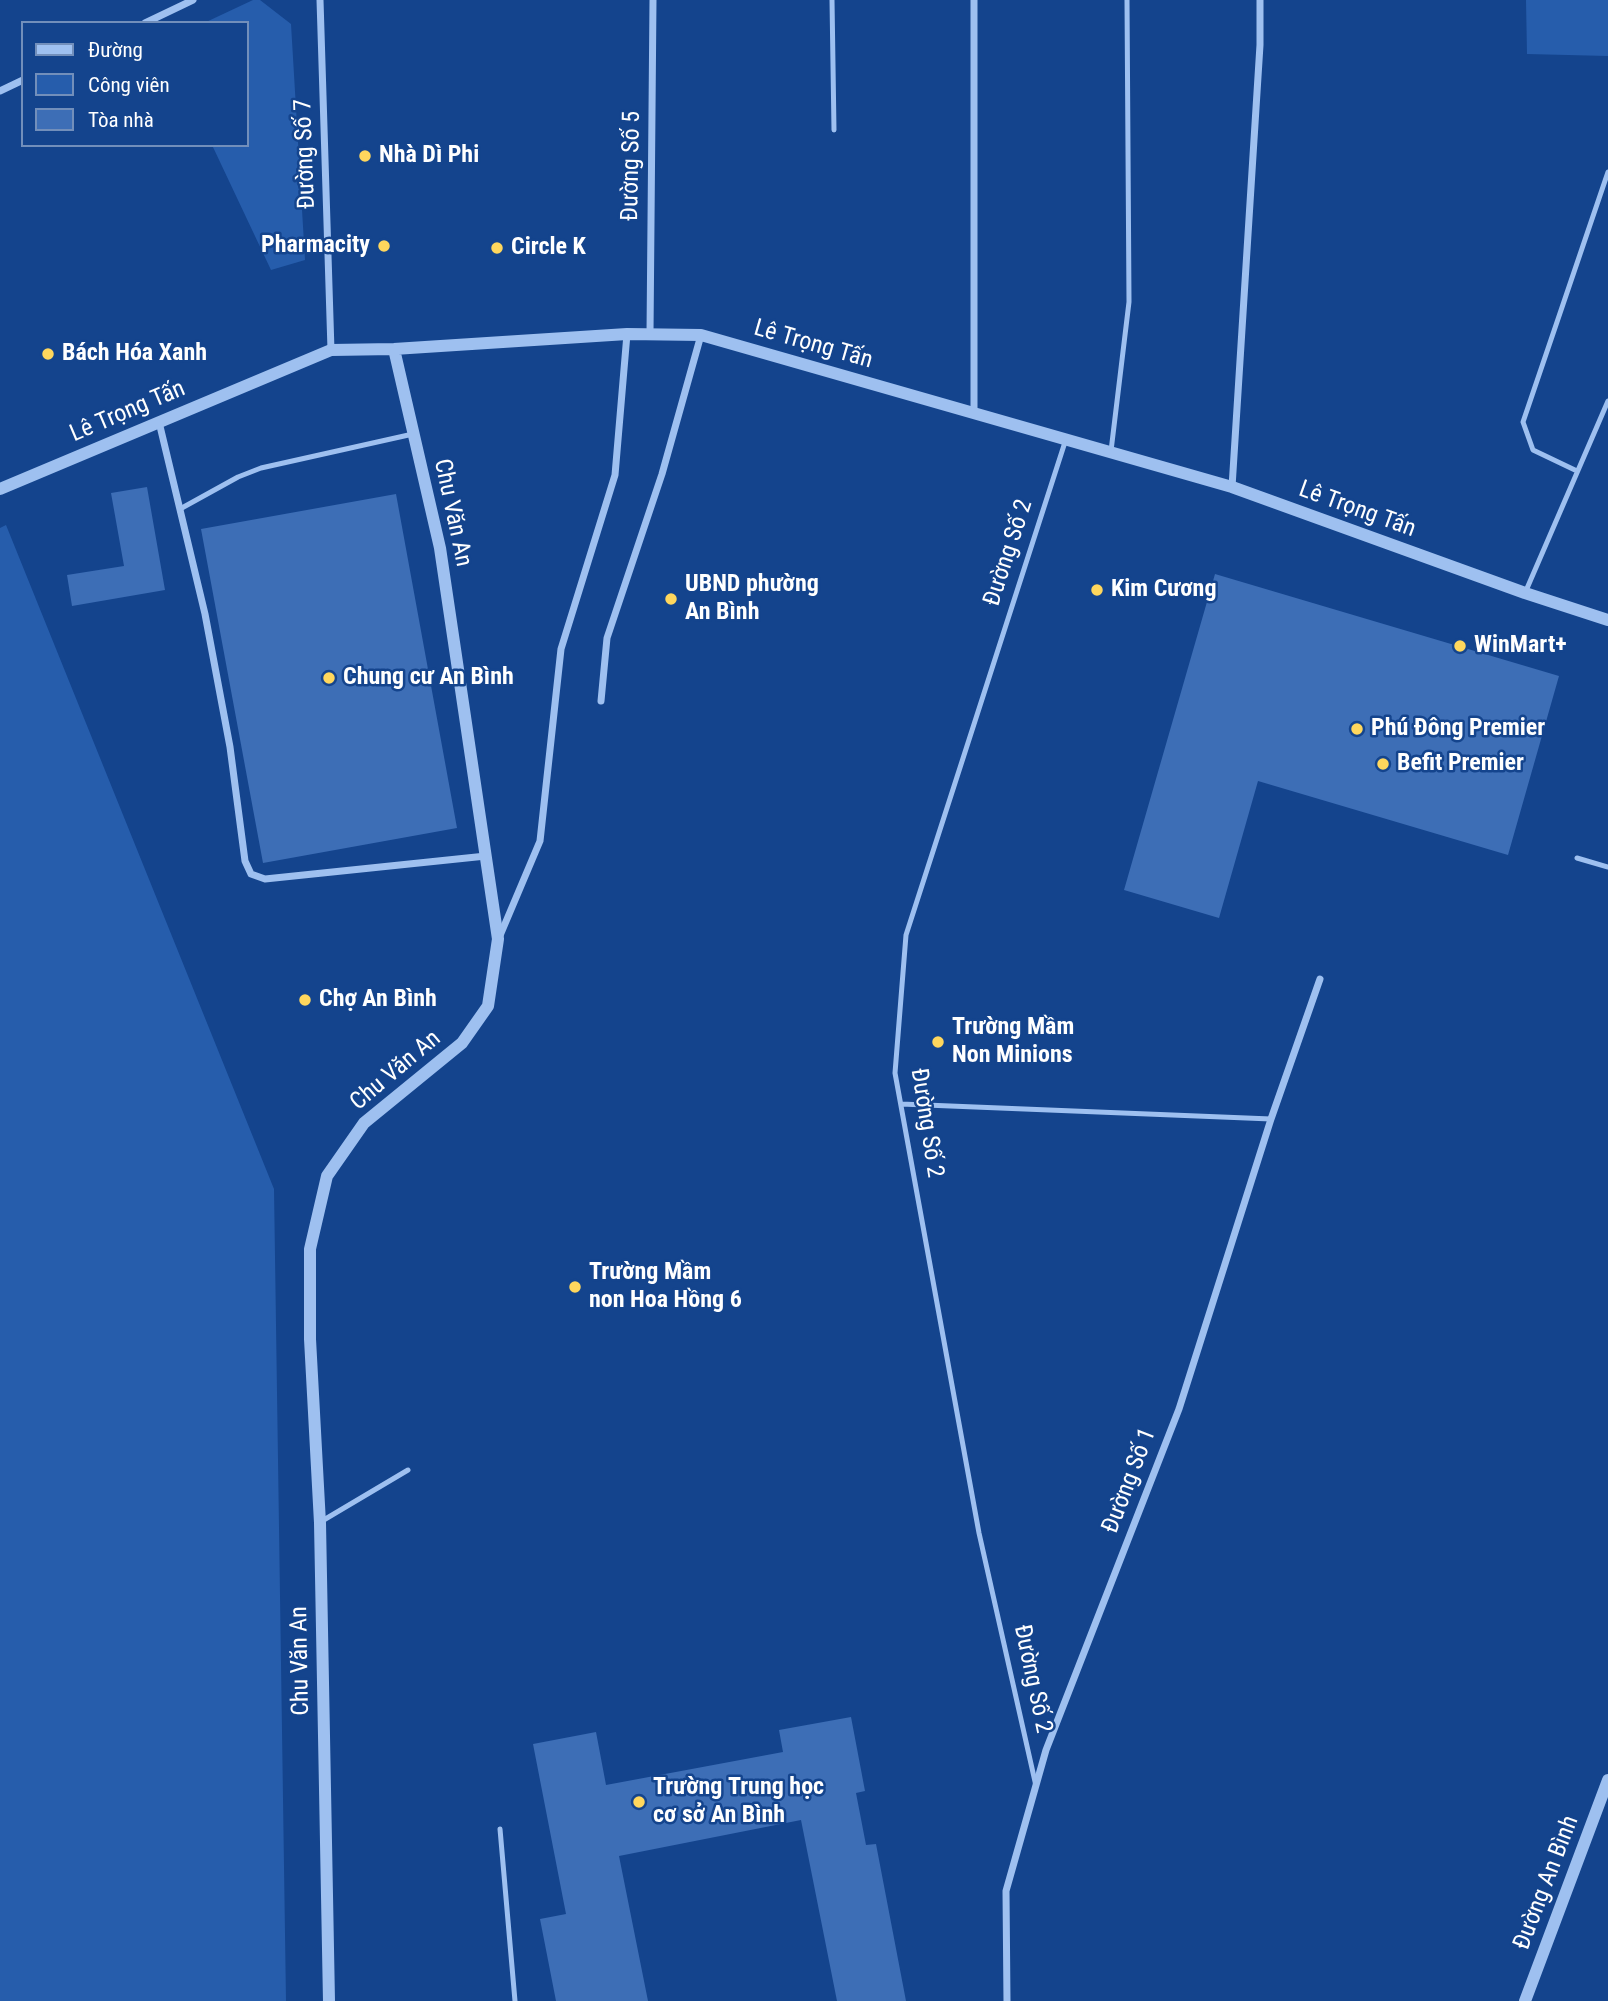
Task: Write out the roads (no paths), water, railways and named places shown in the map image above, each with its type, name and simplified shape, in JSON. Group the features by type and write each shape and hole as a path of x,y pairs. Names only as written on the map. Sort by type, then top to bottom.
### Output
{"street":[{"path":"149,21 193,0"},
{"name":"Đường Số 7","path":"320,0 331,350"},
{"name":"Đường Số 5","path":"650,333 653,0"},
{"path":"974,0 974,413"},
{"path":"1232,486 1260,45 1260,0"},
{"path":"0,91 21,81"},
{"name":"Lê Trọng Tấn","path":"0,489 331,350 394,349 650,333 701,335 1232,486 1525,593 1608,620"},
{"path":"498,939 540,841 561,649 615,475 626,334"},
{"path":"601,701 607,638 662,474 701,335"},
{"name":"Chu Văn An","path":"329,2001 320,1523 310,1339 310,1249 327,1176 364,1123 462,1043 488,1006 498,939 440,548 394,349"},
{"path":"159,422 205,614 230,747 245,861 251,874 264,879 486,856"},
{"name":"Đường Số 1","path":"1007,2001 1006,1891 1046,1750 1179,1409 1271,1119 1320,979"},
{"name":"Đường An Bình","path":"1525,2001 1608,1780"}],"lane":[{"path":"832,0 834,130"},
{"path":"1111,452 1129,302 1127,0"},
{"path":"1577,471 1533,450 1523,422 1608,172"},
{"path":"1525,593 1608,401"},
{"path":"180,509 238,477 261,468 413,434"},
{"name":"Đường Số 2","path":"1035,1786 979,1533 895,1073 906,935 1066,439"},
{"path":"1577,859 1608,867"},
{"path":"901,1104 1271,1119"},
{"path":"320,1523 408,1469"},
{"path":"500,1829 515,2001"}],"place":[{"name":"Nhà Dì Phi","path":"365,156"},
{"name":"Pharmacity","path":"384,246"},
{"name":"Circle K","path":"497,248"},
{"name":"Bách Hóa Xanh","path":"48,354"},
{"name":"Kim Cương","path":"1097,590"},
{"name":"UBND phường An Bình","path":"671,599"},
{"name":"WinMart+","path":"1460,646"},
{"name":"Chung cư An Bình","path":"329,678"},
{"name":"Phú Đông Premier","path":"1357,729"},
{"name":"Befit Premier","path":"1383,764"},
{"name":"Chợ An Bình","path":"305,1000"},
{"name":"Trường Mầm Non Minions","path":"938,1042"},
{"name":"Trường Mầm non Hoa Hồng 6","path":"575,1287"},
{"name":"Trường Trung học cơ sở An Bình","path":"639,1802"}]}
